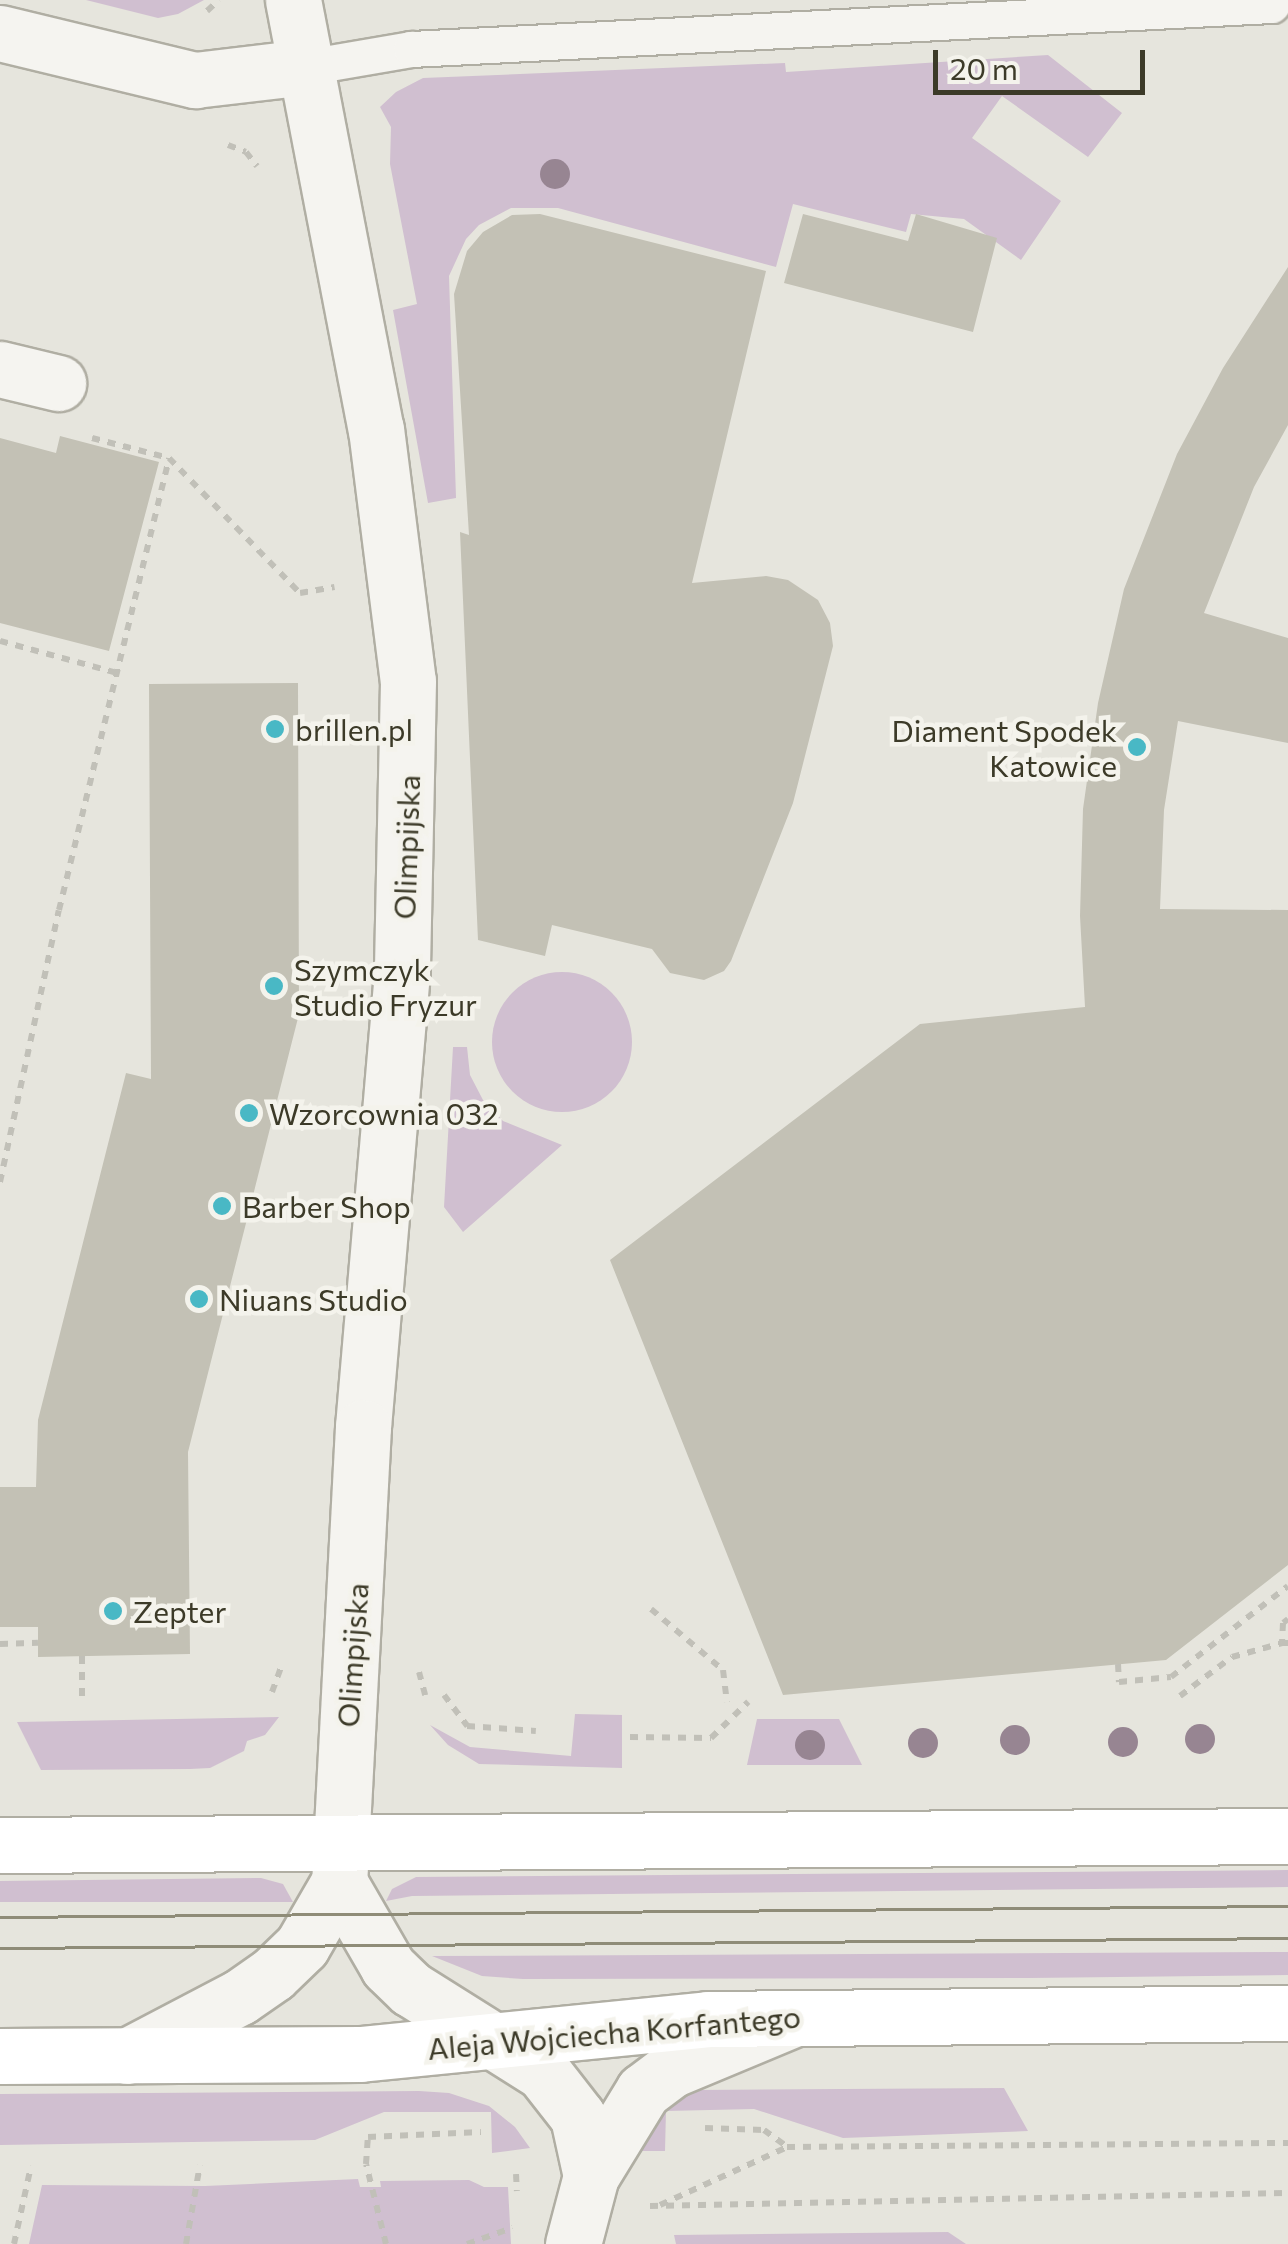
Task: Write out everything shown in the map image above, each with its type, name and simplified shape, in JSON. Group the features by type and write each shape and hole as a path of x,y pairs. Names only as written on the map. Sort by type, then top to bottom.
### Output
{"main road":[{"path":"0,1845 340,1862 1288,1836"},
{"name":"Aleja Wojciecha Korfantego","path":"0,2056 360,2054 708,2018 1288,2013"}],"street":[{"name":"Olimpijska","path":"127,2056 240,1997 273,1974 302,1946 340,1862 363,1427 384,1226 404,934 408,681 376,430 293,0"},
{"path":"0,33 196,80 306,67"},
{"path":"0,369 58,383"},
{"path":"340,1862 388,1967 411,1989 543,2072 578,2117 591,2176"},
{"path":"574,2244 591,2176 643,2091 671,2070 802,2016"}],"lane":[{"path":"306,67 411,49 1272,5"}],"path":[{"path":"0,1182 169,458 300,593 345,585"},
{"path":"0,641 117,673"},
{"path":"1118,1664 1119,1682 1171,1677 1288,1586"},
{"path":"651,1610 723,1670 727,1702"},
{"path":"1180,1696 1232,1657 1285,1643 1283,1623 1288,1619"},
{"path":"0,1644 38,1643"},
{"path":"82,1656 82,1698"},
{"path":"444,1694 466,1726 536,1731"},
{"path":"630,1737 711,1738 748,1702"},
{"path":"696,2128 764,2130 787,2147"},
{"path":"386,2244 366,2164 368,2136 481,2132"},
{"path":"1288,2144 787,2147 655,2208 1288,2193"},
{"path":"186,2244 200,2165"},
{"path":"14,2244 31,2166"},
{"path":"466,2244 520,2225"}],"shaded area":[{"path":"86,0 204,0 178,14 158,18"},
{"path":"1048,55 1122,113 1088,157 1002,96 972,138 1061,201 1021,260 964,219 911,214 906,232 793,204 776,267 558,208 511,208 479,225 466,239 449,276 456,498 428,503 393,310 417,304 390,164 391,127 380,107 396,92 423,78 785,63 786,72"},
{"path":"562,972 589,977 612,992 627,1015 632,1042 627,1069 612,1092 589,1107 562,1112 535,1107 512,1092 497,1069 492,1042 497,1015 512,992 535,977"},
{"path":"453,1047 467,1047 470,1075 483,1100 503,1121 562,1145 463,1232 444,1207"},
{"path":"575,1714 622,1715 622,1768 479,1764 448,1745 430,1725 470,1747 571,1756"},
{"path":"279,1717 265,1735 247,1741 244,1751 210,1768 190,1769 41,1770 17,1722"},
{"path":"757,1719 839,1719 862,1765 747,1765"},
{"path":"1288,1870 1288,1887 412,1896 386,1901 392,1889 416,1877"},
{"path":"261,1878 283,1884 293,1902 0,1902 0,1881"},
{"path":"1288,1952 1288,1975 1029,1978 523,1979 482,1976 432,1956"},
{"path":"1004,2088 1028,2131 843,2138 754,2109 666,2111 665,2151 633,2151 675,2095 697,2090"},
{"path":"449,2093 489,2106 515,2127 530,2148 492,2153 491,2112 384,2112 315,2140 0,2145 0,2094"},
{"path":"358,2179 360,2187 381,2187 380,2181 469,2180 484,2187 508,2187 511,2244 29,2244 42,2185 205,2186"},
{"path":"948,2232 966,2244 676,2244 674,2235"}],"building":[{"path":"540,214 766,271 692,583 766,576 788,580 818,600 830,623 833,646 793,803 731,961 724,971 704,980 670,973 652,949 552,925 545,956 478,940 460,532 469,535 454,294 467,251 483,232 512,215"},
{"path":"803,214 908,241 916,214 997,238 973,332 784,283"},
{"path":"1288,267 1288,425 1254,487 1204,613 1288,638 1288,743 1178,721 1164,810 1160,909 1288,910 1288,1565 1166,1660 783,1695 610,1260 920,1024 1085,1007 1080,916 1083,809 1098,703 1124,589 1177,454 1223,368"},
{"path":"60,436 159,462 109,651 0,623 0,438 56,453"},
{"path":"298,683 299,1014 188,1452 190,1654 38,1657 38,1627 0,1627 0,1487 36,1487 38,1420 126,1073 151,1079 149,684"}],"tram line":[{"path":"0,1917 1288,1906"},
{"path":"0,1948 1288,1938"}],"place":[{"name":"brillen.pl","path":"275,729"},
{"name":"Diament Spodek Katowice","path":"1137,747"},
{"name":"Szymczyk Studio Fryzur","path":"274,986"},
{"name":"Wzorcownia 032","path":"249,1113"},
{"name":"Barber Shop","path":"222,1206"},
{"name":"Niuans Studio","path":"199,1299"},
{"name":"Zepter","path":"113,1611"}]}
